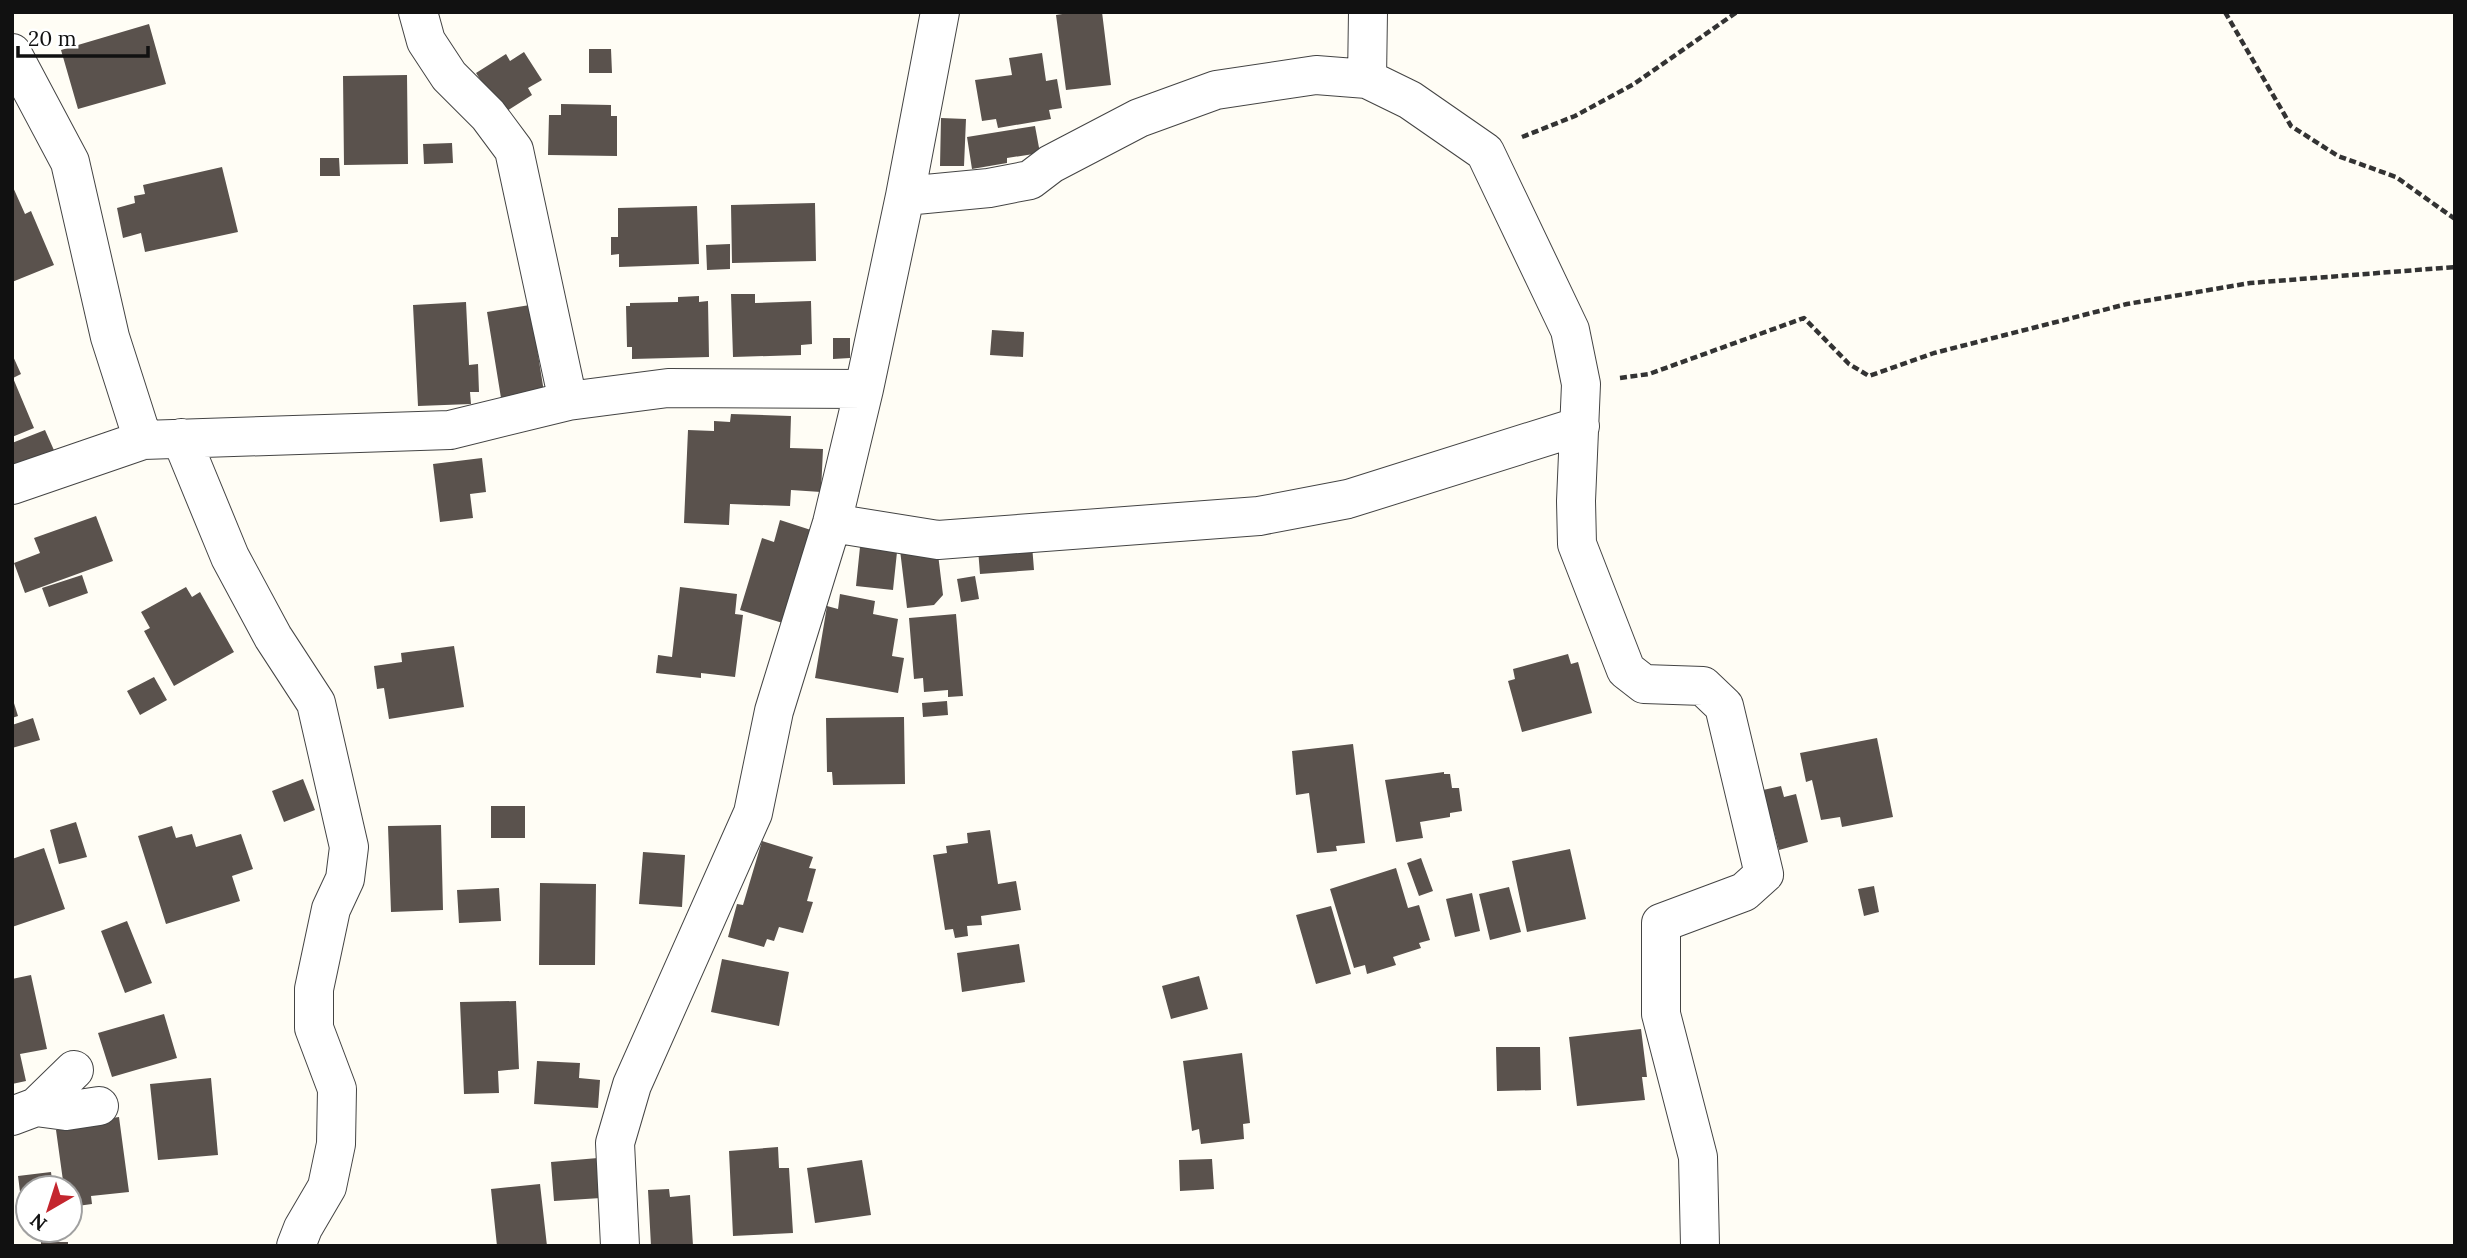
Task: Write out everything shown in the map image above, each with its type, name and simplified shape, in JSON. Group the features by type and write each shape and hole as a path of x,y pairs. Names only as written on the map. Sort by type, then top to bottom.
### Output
{"street":[{"path":"418,12 426,41 449,76 488,114 514,150 568,401"},
{"path":"620,1246 615,1143 632,1084 752,813 774,710 832,523 864,389 905,197 940,12"},
{"path":"1367,79 1368,12"},
{"path":"12,53 70,162 110,337 143,440"},
{"path":"905,197 989,188 1030,180 1051,164 1139,118 1216,90 1316,75 1367,79 1410,100 1485,152 1570,330 1581,384 1577,544 1626,670 1644,684 1703,686 1724,706 1764,874 1744,892 1661,923 1661,1014 1698,1157 1700,1246"},
{"path":"12,485 143,440 450,430 568,401 668,388 864,389"},
{"path":"832,523 938,540 1259,516 1348,499 1580,426"},
{"path":"181,438 230,557 273,637 316,703 349,847 345,878 331,909 314,989 314,1028 337,1089 336,1144 327,1187 303,1228 296,1246"},
{"path":"24,1111 74,1070"},
{"path":"24,1111 66,1111 99,1106"}],"path":[{"path":"1485,152 1574,116 1634,84 1737,12"},
{"path":"2225,12 2291,126 2337,156 2396,177 2455,219"},
{"path":"1581,384 1649,374 1804,318 1849,364 1869,376 1934,353 2127,304 2250,284 2455,267"}],"building":[{"path":"1102,12 1111,85 1066,90 1056,15"},
{"path":"149,24 166,84 78,109 61,50"},
{"path":"589,49 611,49 612,73 589,73"},
{"path":"524,52 542,80 528,88 532,95 502,114 476,73 506,54 510,61"},
{"path":"1042,53 1046,81 1057,79 1062,108 1049,110 1051,119 998,128 996,119 982,121 975,80 1012,75 1009,58"},
{"path":"407,75 408,164 344,165 343,76"},
{"path":"561,104 611,105 611,116 617,116 617,156 548,155 549,115 561,115"},
{"path":"941,118 966,119 964,166 940,166"},
{"path":"1035,126 1040,153 1007,158 1007,163 972,169 967,137"},
{"path":"452,143 453,163 424,164 423,144"},
{"path":"320,158 339,158 340,176 320,176"},
{"path":"222,167 238,232 145,252 141,233 123,238 117,208 135,203 134,196 145,194 143,185"},
{"path":"12,185 25,214 31,211 54,265 12,282"},
{"path":"815,203 816,261 732,263 731,205"},
{"path":"697,206 699,264 619,267 619,254 611,255 611,237 618,237 618,208"},
{"path":"730,244 730,269 707,270 706,245"},
{"path":"731,294 755,294 755,303 811,301 812,344 801,345 801,355 733,357"},
{"path":"699,296 699,302 708,301 709,357 632,359 632,347 627,347 626,306 630,306 630,303 678,302 678,297"},
{"path":"466,302 469,365 478,364 479,392 470,392 471,404 418,406 413,305"},
{"path":"530,305 544,392 501,398 487,312"},
{"path":"992,330 1024,332 1023,357 990,355"},
{"path":"833,338 850,338 850,358 833,359"},
{"path":"12,354 21,374 13,378 34,428 12,437"},
{"path":"731,414 791,416 790,448 823,449 821,492 791,490 790,506 730,504 729,525 684,523 688,430 714,431 714,421 730,422"},
{"path":"45,430 57,457 12,475 12,443"},
{"path":"482,458 486,492 470,494 473,518 440,522 433,464"},
{"path":"96,516 113,561 25,593 14,563 40,553 34,538"},
{"path":"780,520 814,531 786,624 740,610 762,538 774,542"},
{"path":"1032,545 1034,570 980,574 978,549"},
{"path":"937,546 943,595 934,605 907,608 900,550"},
{"path":"860,547 897,552 893,590 856,586"},
{"path":"82,575 88,593 49,607 42,588"},
{"path":"975,576 979,599 961,602 957,579"},
{"path":"186,587 192,597 200,592 234,652 174,686 144,631 150,628 141,612"},
{"path":"680,587 737,594 735,614 743,615 735,677 701,673 701,678 656,673 658,655 672,657"},
{"path":"840,594 875,601 873,614 898,619 892,656 904,658 898,693 815,678 827,606 838,609"},
{"path":"956,614 963,696 948,697 948,690 924,692 923,678 914,679 909,618"},
{"path":"454,646 464,707 389,719 384,688 377,689 374,666 402,662 401,653"},
{"path":"1568,654 1571,664 1578,662 1592,713 1522,732 1508,681 1515,679 1513,669"},
{"path":"154,677 167,700 140,715 127,691"},
{"path":"12,701 18,716 12,718"},
{"path":"947,701 948,715 923,717 922,703"},
{"path":"904,717 905,784 833,785 832,772 827,772 826,718"},
{"path":"33,718 40,740 12,748 12,725"},
{"path":"1877,738 1893,817 1842,827 1840,817 1821,820 1812,780 1806,782 1800,753"},
{"path":"1353,744 1365,843 1336,846 1337,851 1317,853 1309,793 1296,795 1292,751"},
{"path":"1444,772 1450,774 1452,788 1459,788 1462,811 1450,813 1450,817 1420,822 1423,838 1396,842 1385,780"},
{"path":"303,779 315,810 284,822 272,791"},
{"path":"1781,786 1784,797 1796,794 1808,842 1779,850 1763,790"},
{"path":"491,806 525,806 525,838 491,838"},
{"path":"76,822 87,857 59,864 50,830"},
{"path":"441,825 443,910 391,912 388,826"},
{"path":"172,826 176,838 192,834 196,847 241,834 253,869 232,876 240,901 166,924 138,836"},
{"path":"990,830 998,884 1016,881 1021,910 981,916 982,925 967,926 968,936 955,938 953,929 945,930 933,855 947,853 946,846 968,843 967,833"},
{"path":"762,841 813,857 809,868 816,869 807,901 813,902 803,933 779,927 774,941 767,939 764,947 728,937 737,904 743,905"},
{"path":"44,848 65,909 12,927 12,859"},
{"path":"1570,849 1586,919 1527,932 1512,861"},
{"path":"643,852 685,855 682,907 639,904"},
{"path":"1421,858 1433,891 1419,896 1407,863"},
{"path":"1396,868 1408,908 1419,905 1430,940 1419,943 1421,948 1393,957 1396,965 1367,974 1365,965 1354,968 1330,889"},
{"path":"540,883 596,884 595,965 539,965"},
{"path":"1874,886 1879,912 1864,916 1858,889"},
{"path":"1509,887 1521,932 1490,940 1479,894"},
{"path":"499,888 501,921 459,923 457,890"},
{"path":"1472,893 1480,931 1455,937 1446,899"},
{"path":"1331,906 1351,974 1316,984 1296,915"},
{"path":"127,921 152,983 125,993 101,931"},
{"path":"1019,944 1025,982 962,992 957,953"},
{"path":"722,959 789,972 779,1026 711,1012"},
{"path":"31,975 47,1049 20,1054 26,1081 12,1084 12,979"},
{"path":"1199,976 1208,1009 1171,1019 1162,986"},
{"path":"516,1001 519,1069 498,1071 499,1093 464,1094 460,1002"},
{"path":"164,1014 177,1058 112,1077 98,1033"},
{"path":"1641,1029 1647,1077 1642,1077 1645,1100 1577,1106 1569,1037"},
{"path":"1496,1047 1540,1047 1541,1090 1497,1091"},
{"path":"1242,1053 1250,1123 1243,1124 1244,1139 1201,1144 1199,1129 1192,1131 1183,1061"},
{"path":"537,1061 580,1063 579,1078 600,1080 598,1108 534,1104"},
{"path":"211,1078 218,1155 158,1160 150,1084"},
{"path":"119,1117 129,1192 91,1196 92,1204 84,1205 84,1174 62,1174 56,1130 69,1128 69,1124"},
{"path":"778,1147 779,1168 789,1168 793,1233 733,1236 729,1151"},
{"path":"598,1158 601,1198 554,1201 551,1162"},
{"path":"1212,1159 1214,1189 1180,1191 1179,1160"},
{"path":"862,1160 871,1215 815,1223 807,1168"},
{"path":"540,1184 547,1246 497,1246 491,1189"},
{"path":"669,1189 670,1197 690,1195 693,1246 651,1246 648,1190"},
{"path":"41,1244 68,1244 68,1246"}]}
